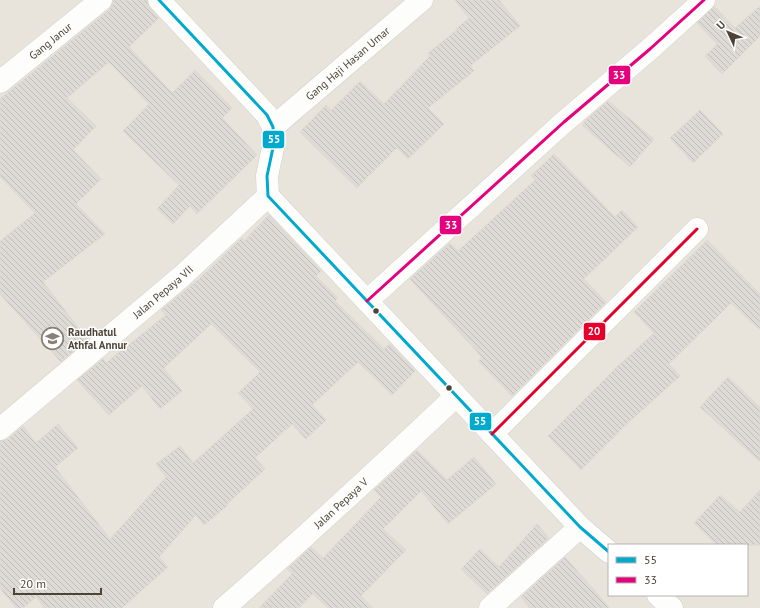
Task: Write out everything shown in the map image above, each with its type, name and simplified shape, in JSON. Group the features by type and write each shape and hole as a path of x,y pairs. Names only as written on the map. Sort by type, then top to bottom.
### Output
{"street":[{"name":"Gang Janur","path":"0,82 101,0"},
{"path":"159,0 267,115 273,127 274,143 267,176 268,196 580,527 608,551"},
{"name":"Gang Haji Hasan Umar","path":"273,127 422,0"},
{"path":"367,301 570,117 650,49 704,0"},
{"name":"Jalan Pepaya VII","path":"0,429 182,276 268,196"},
{"path":"492,434 697,229"},
{"name":"Jalan Pepaya V","path":"224,608 296,546 456,396"},
{"path":"490,608 580,527"},
{"path":"659,596 672,608"}],"shaded area":[{"path":"0,0 760,0 760,608 0,608"}],"building":[{"path":"114,0 147,0 150,8 159,18 129,47 172,93 195,70 232,108 222,118 257,155 197,214 190,206 173,224 157,209 179,185 123,131 149,104 109,62 67,98 96,126 73,150 101,179 76,204 105,234 43,282 87,339 61,362 0,294 0,241 35,213 0,177 0,99 109,10"},
{"path":"454,0 499,0 520,26 470,66 474,71 428,108 444,124 408,159 397,148 357,188 300,132 326,105 331,110 360,81 384,104 430,56 428,53 457,30 456,29 469,18"},
{"path":"714,6 735,28 760,6 760,36 722,74 705,56 717,44 697,23"},
{"path":"608,101 654,139 630,167 582,125"},
{"path":"700,110 723,134 693,163 670,138"},
{"path":"554,154 615,217 622,210 638,227 584,279 606,302 512,396 478,361 482,357 410,279 450,243 458,251 535,180 531,176"},
{"path":"269,215 321,271 316,276 338,298 335,301 384,349 390,344 415,371 392,395 358,362 312,405 326,420 306,439 292,424 255,458 265,469 226,505 227,506 204,525 196,515 159,557 168,567 122,608 44,608 36,597 23,608 16,608 0,588 0,441 8,439 23,426 36,443 58,424 78,448 55,467 110,539 166,477 156,464 180,446 193,463 253,409 238,393 260,372 211,324 164,368 182,391 160,409 142,386 109,415 77,380 103,359 106,363 166,315 161,310 198,280 242,238 244,241"},
{"path":"707,240 760,294 760,330 731,303 669,364 680,376 628,423 581,470 548,436 616,368 654,333 634,312"},
{"path":"728,377 760,407 760,462 700,407"},
{"path":"417,450 447,480 474,457 496,484 448,524 421,491 383,529 406,550 361,596 373,608 328,608 313,594 299,608 259,608 292,574 287,569 311,547 323,558 381,497 374,490"},
{"path":"760,490 760,545 716,544 694,523 720,495 740,512"},
{"path":"537,524 549,538 487,594 461,569 480,549 499,567"},
{"path":"565,557 610,608 530,608 521,597"}],"transit line":[{"name":"55","path":"159,0 267,115 273,127 274,143 267,176 268,196 580,527 608,551"},
{"name":"33","path":"367,301 564,122 650,49 704,0"},
{"name":"20","path":"492,434 697,229"}],"place":[{"name":"Raudhatul Athfal Annur","path":"52,338"}]}
